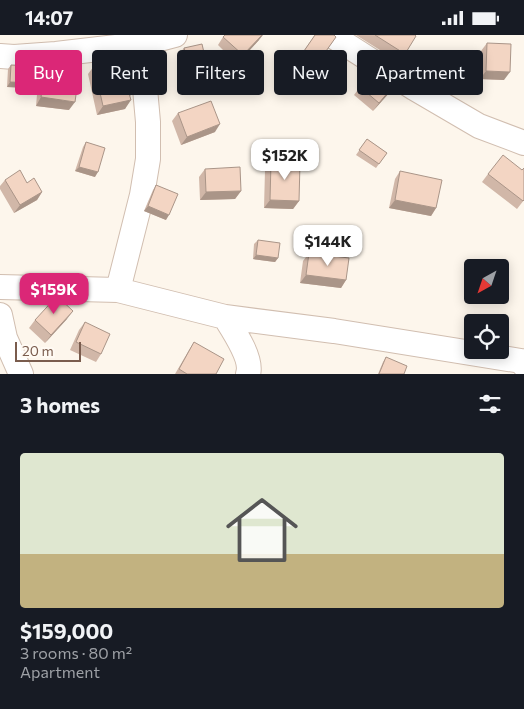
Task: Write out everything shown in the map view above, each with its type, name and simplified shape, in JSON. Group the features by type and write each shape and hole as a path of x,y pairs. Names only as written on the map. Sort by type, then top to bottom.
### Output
{"street":[{"path":"0,56 56,54 140,39 175,35"},
{"path":"331,35 414,88 480,126 524,143"},
{"path":"118,290 142,195 148,159 148,121 140,39"},
{"path":"0,287 118,290 225,317 523,359"},
{"path":"0,315 5,338 21,374"},
{"path":"225,317 244,351 249,369 248,374"}],"building":[{"path":"225,35 262,35 248,50 237,50 223,37"},
{"path":"315,35 334,35 336,37 327,50 305,50"},
{"path":"375,35 416,36 407,50 399,50"},
{"path":"487,43 511,44 510,72 486,71"},
{"path":"202,44 203,50 185,50 184,48"},
{"path":"11,65 15,65 15,82 10,82"},
{"path":"41,95 76,95 75,102 41,97"},
{"path":"101,95 130,95 131,100 103,106"},
{"path":"370,95 386,95 379,103"},
{"path":"211,101 220,124 187,137 178,113"},
{"path":"367,139 387,153 379,164 359,150"},
{"path":"86,142 105,148 98,172 79,167"},
{"path":"503,155 522,170 524,168 523,201 488,174"},
{"path":"271,162 300,163 299,201 270,200"},
{"path":"240,167 241,191 206,192 205,169"},
{"path":"20,170 27,183 34,178 42,192 20,205 5,180"},
{"path":"400,171 442,180 436,208 395,200"},
{"path":"156,185 178,194 169,215 148,206"},
{"path":"258,240 280,243 278,258 256,255"},
{"path":"309,253 349,258 346,280 306,275"},
{"path":"57,296 73,311 51,335 35,320"},
{"path":"85,322 110,334 101,354 76,342"},
{"path":"194,342 224,359 216,374 187,374 179,369"},
{"path":"386,357 407,366 404,374 379,374"}]}
